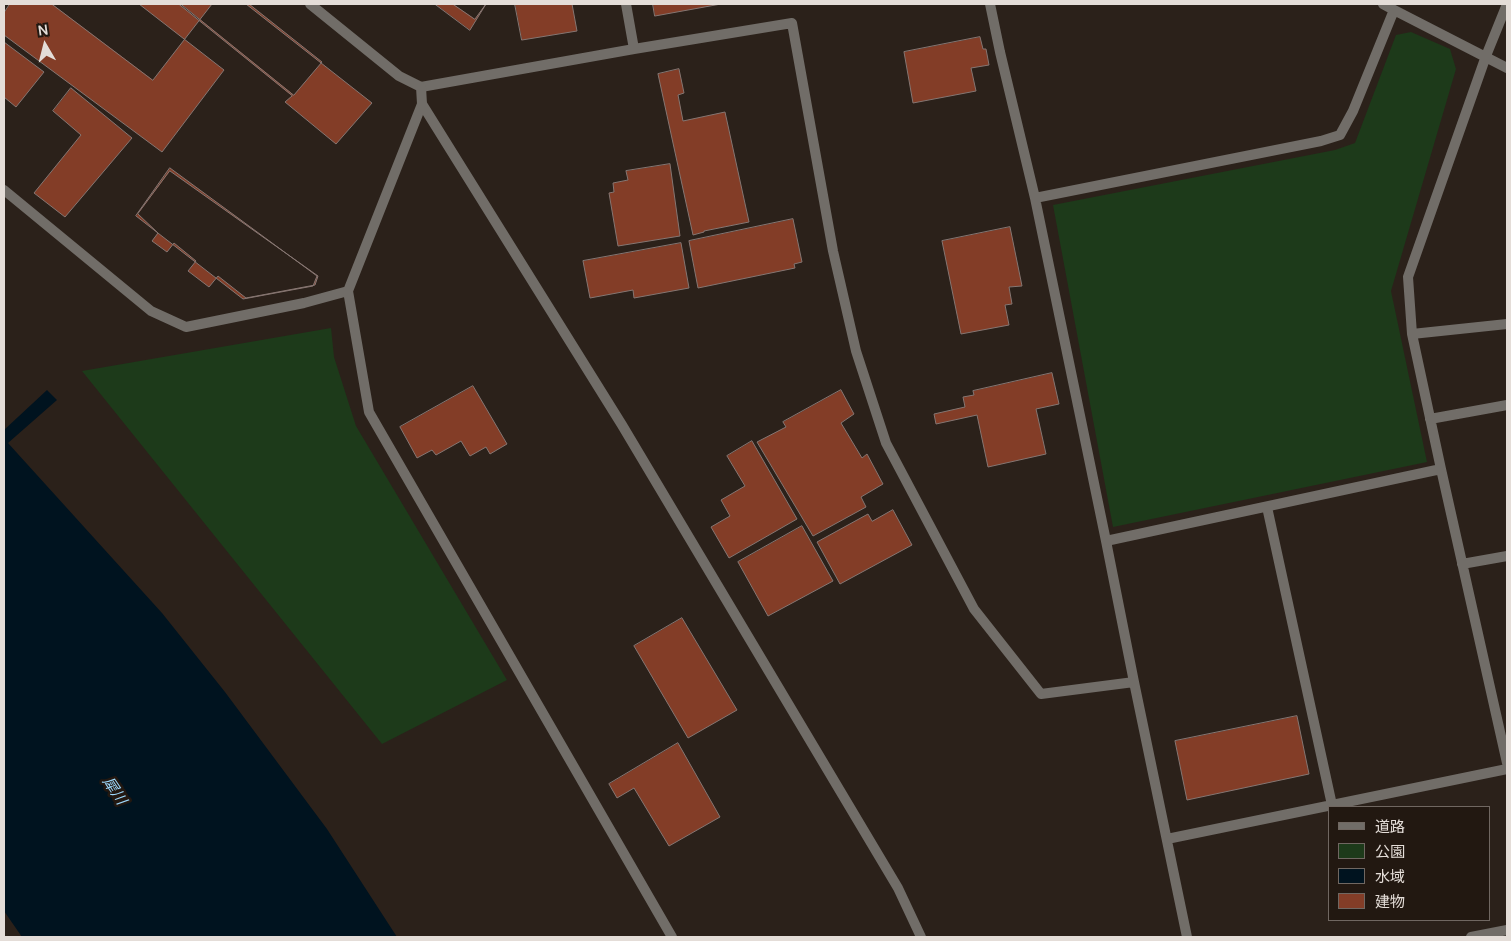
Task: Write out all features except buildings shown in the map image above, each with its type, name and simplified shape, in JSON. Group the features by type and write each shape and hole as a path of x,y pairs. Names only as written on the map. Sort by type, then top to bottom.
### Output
{"street":[{"path":"310,4 399,76 420,87 792,23 835,260 856,351 886,443 974,609 1041,694 1134,682"},
{"path":"626,4 634,49"},
{"path":"990,4 1034,198 1187,937"},
{"path":"1383,4 1507,68"},
{"path":"1506,4 1408,276 1412,334 1507,763"},
{"path":"1034,198 1321,141 1340,135 1353,111 1394,10"},
{"path":"420,87 422,104 622,425 898,888 921,937"},
{"path":"422,104 348,292 368,412 672,937"},
{"path":"4,190 151,311 186,327 348,292"},
{"path":"1412,334 1507,324"},
{"path":"1430,419 1507,405"},
{"path":"1106,541 1441,469"},
{"path":"1267,506 1332,805"},
{"path":"1462,564 1507,556"},
{"path":"1167,839 1507,769"},
{"path":"1472,937 1507,930"}],"green space":[{"path":"1411,32 1450,49 1456,69 1391,291 1427,462 1113,527 1053,205 1335,150 1355,143 1396,35"},
{"path":"331,328 334,357 356,426 507,680 382,744 82,371"}],"water":[{"name":"犀川","path":"47,390 57,400 8,443 162,613 225,692 327,829 397,937 22,937 4,911 4,430"}]}
